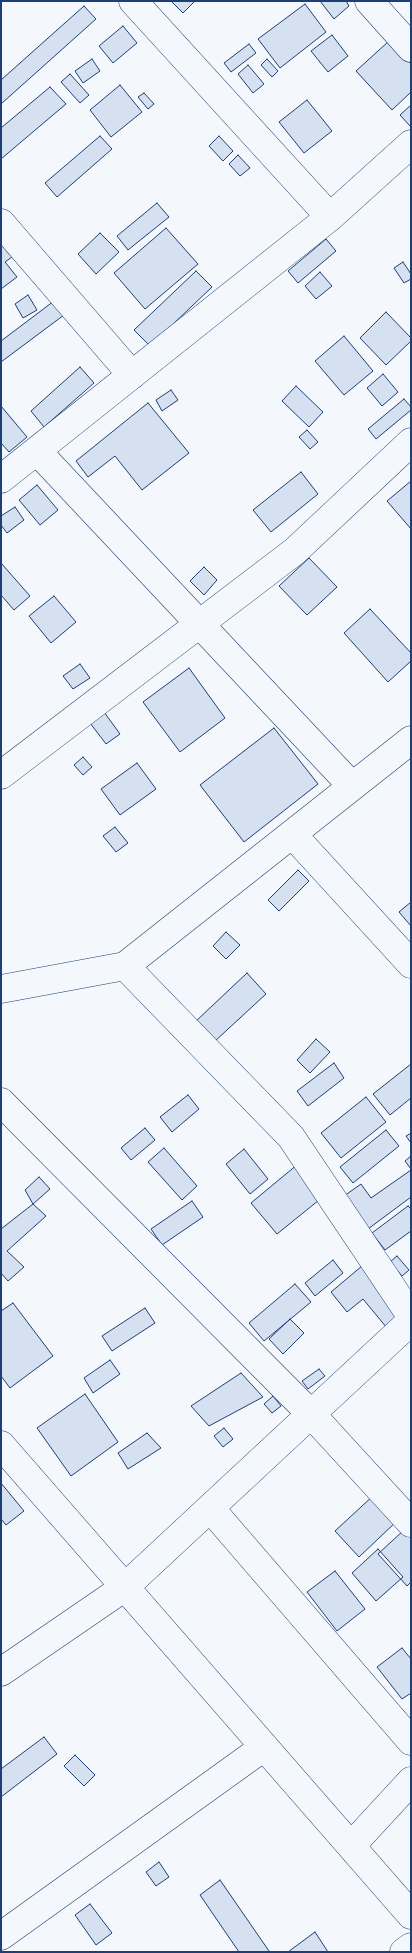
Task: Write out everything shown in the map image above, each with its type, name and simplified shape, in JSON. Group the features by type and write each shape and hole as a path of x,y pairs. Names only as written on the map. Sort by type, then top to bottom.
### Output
{"street":[{"path":"133,1 330,217"},
{"path":"369,1 411,48"},
{"path":"1,479 330,217 411,144"},
{"path":"1,223 132,375"},
{"path":"1,775 295,551 411,442"},
{"path":"37,450 352,786"},
{"path":"1,989 125,966 411,740"},
{"path":"292,834 411,964"},
{"path":"125,966 292,1137 411,1316"},
{"path":"1,1102 311,1414 411,1523"},
{"path":"1,1672 125,1587 411,1321"},
{"path":"1,1445 411,1915"},
{"path":"210,1508 411,1741"},
{"path":"1,1936 264,1746"},
{"path":"351,1846 411,1781"},
{"path":"404,1952 411,1947"}],"building":[{"path":"171,1 195,1 183,13"},
{"path":"320,1 346,1 349,6 334,19"},
{"path":"305,4 326,32 280,68 258,39"},
{"path":"84,6 96,19 1,104 1,80"},
{"path":"123,26 137,43 113,63 99,46"},
{"path":"332,35 348,56 328,72 311,51"},
{"path":"389,41 411,64 411,92 392,110 356,71"},
{"path":"249,44 256,53 231,72 224,63"},
{"path":"92,59 100,71 83,83 75,71"},
{"path":"267,59 278,71 272,77 261,65"},
{"path":"248,65 264,84 253,93 238,74"},
{"path":"70,74 89,95 80,103 61,82"},
{"path":"120,85 142,112 111,137 90,110"},
{"path":"50,87 66,104 1,159 1,128"},
{"path":"144,93 154,104 148,109 138,97"},
{"path":"307,100 332,131 304,153 279,122"},
{"path":"411,105 411,125 410,126 400,115"},
{"path":"100,136 112,149 57,197 45,183"},
{"path":"219,136 233,151 223,161 209,146"},
{"path":"238,155 250,168 240,176 229,164"},
{"path":"157,203 169,217 128,250 117,236"},
{"path":"166,228 198,264 145,309 114,273"},
{"path":"100,233 119,252 96,274 78,254"},
{"path":"326,239 336,251 298,283 288,271"},
{"path":"1,244 12,257 5,262 17,277 1,289"},
{"path":"403,262 411,274 411,279 404,283 394,268"},
{"path":"196,271 212,287 150,346 134,330"},
{"path":"320,272 332,286 316,299 305,286"},
{"path":"28,295 37,310 23,318 15,304"},
{"path":"54,301 64,315 1,362 1,341"},
{"path":"386,312 411,338 411,341 386,365 360,338"},
{"path":"344,336 373,371 344,395 315,361"},
{"path":"80,367 94,383 44,427 31,411"},
{"path":"383,374 398,392 382,406 367,388"},
{"path":"296,386 323,412 309,427 282,401"},
{"path":"171,390 178,400 162,411 156,400"},
{"path":"404,399 411,407 411,410 376,439 368,429"},
{"path":"148,403 189,453 142,490 115,456 88,477 76,461"},
{"path":"1,406 27,437 9,452 1,443"},
{"path":"307,430 318,442 310,449 299,437"},
{"path":"301,472 318,494 271,532 253,510"},
{"path":"411,481 411,529 387,501"},
{"path":"37,485 58,510 40,525 19,500"},
{"path":"15,507 24,520 7,533 1,525 1,516"},
{"path":"309,558 337,587 307,615 279,586"},
{"path":"1,563 30,596 14,610 1,595"},
{"path":"204,567 217,580 204,595 190,581"},
{"path":"54,596 76,622 51,643 29,616"},
{"path":"370,609 411,653 411,661 388,682 344,633"},
{"path":"80,664 90,678 73,689 63,676"},
{"path":"189,668 225,718 180,752 143,702"},
{"path":"104,712 120,734 106,744 90,723"},
{"path":"274,728 318,784 244,842 200,785"},
{"path":"83,757 92,767 83,775 74,765"},
{"path":"137,763 156,789 120,815 101,789"},
{"path":"115,827 128,843 116,852 103,836"},
{"path":"298,870 309,881 279,911 268,900"},
{"path":"411,902 411,926 399,912"},
{"path":"226,932 240,945 226,959 213,946"},
{"path":"247,973 266,994 214,1042 195,1022"},
{"path":"316,1039 330,1052 310,1073 297,1060"},
{"path":"334,1063 344,1078 308,1106 297,1091"},
{"path":"411,1064 411,1098 390,1115 373,1094"},
{"path":"188,1095 199,1109 172,1132 160,1117"},
{"path":"366,1097 386,1122 341,1158 321,1133"},
{"path":"145,1128 155,1140 131,1160 121,1148"},
{"path":"386,1130 399,1146 353,1183 340,1167"},
{"path":"411,1133 411,1143 406,1136"},
{"path":"164,1148 197,1186 182,1200 148,1162"},
{"path":"244,1149 268,1179 250,1194 226,1164"},
{"path":"411,1156 411,1169 405,1161"},
{"path":"298,1164 324,1196 277,1234 251,1203"},
{"path":"411,1170 411,1197 368,1229 344,1196 361,1184 371,1198"},
{"path":"39,1177 50,1189 33,1204 25,1190"},
{"path":"192,1201 203,1217 162,1245 151,1229"},
{"path":"33,1204 46,1216 7,1251 24,1267 8,1281 1,1273 1,1229"},
{"path":"408,1206 411,1209 411,1231 385,1250 372,1233"},
{"path":"397,1256 409,1270 402,1276 390,1262"},
{"path":"333,1260 343,1273 315,1296 305,1283"},
{"path":"362,1266 403,1315 387,1328 363,1299 347,1312 331,1292"},
{"path":"295,1284 311,1302 264,1341 249,1323"},
{"path":"13,1303 53,1356 10,1388 1,1376 1,1311"},
{"path":"145,1308 155,1323 112,1351 102,1336"},
{"path":"290,1319 304,1333 283,1354 269,1339"},
{"path":"110,1360 120,1374 93,1393 84,1378"},
{"path":"319,1369 325,1376 308,1389 302,1381"},
{"path":"241,1373 263,1397 209,1426 191,1406"},
{"path":"85,1394 118,1442 71,1476 37,1428"},
{"path":"273,1396 281,1406 272,1413 264,1404"},
{"path":"224,1428 233,1439 223,1447 214,1436"},
{"path":"147,1433 161,1448 128,1469 118,1453"},
{"path":"1,1483 24,1511 6,1525 1,1519"},
{"path":"375,1494 398,1520 359,1557 335,1531"},
{"path":"404,1530 411,1538 411,1582 407,1586 378,1554"},
{"path":"378,1549 403,1577 376,1601 352,1573"},
{"path":"335,1571 365,1609 337,1631 307,1592"},
{"path":"402,1648 411,1659 411,1693 402,1699 377,1667"},
{"path":"44,1737 57,1754 1,1797 1,1769"},
{"path":"75,1755 95,1775 84,1786 64,1766"},
{"path":"159,1862 169,1877 156,1886 146,1872"},
{"path":"220,1880 268,1952 239,1952 200,1895"},
{"path":"90,1904 112,1933 96,1945 75,1915"},
{"path":"315,1932 328,1952 288,1952"}]}
